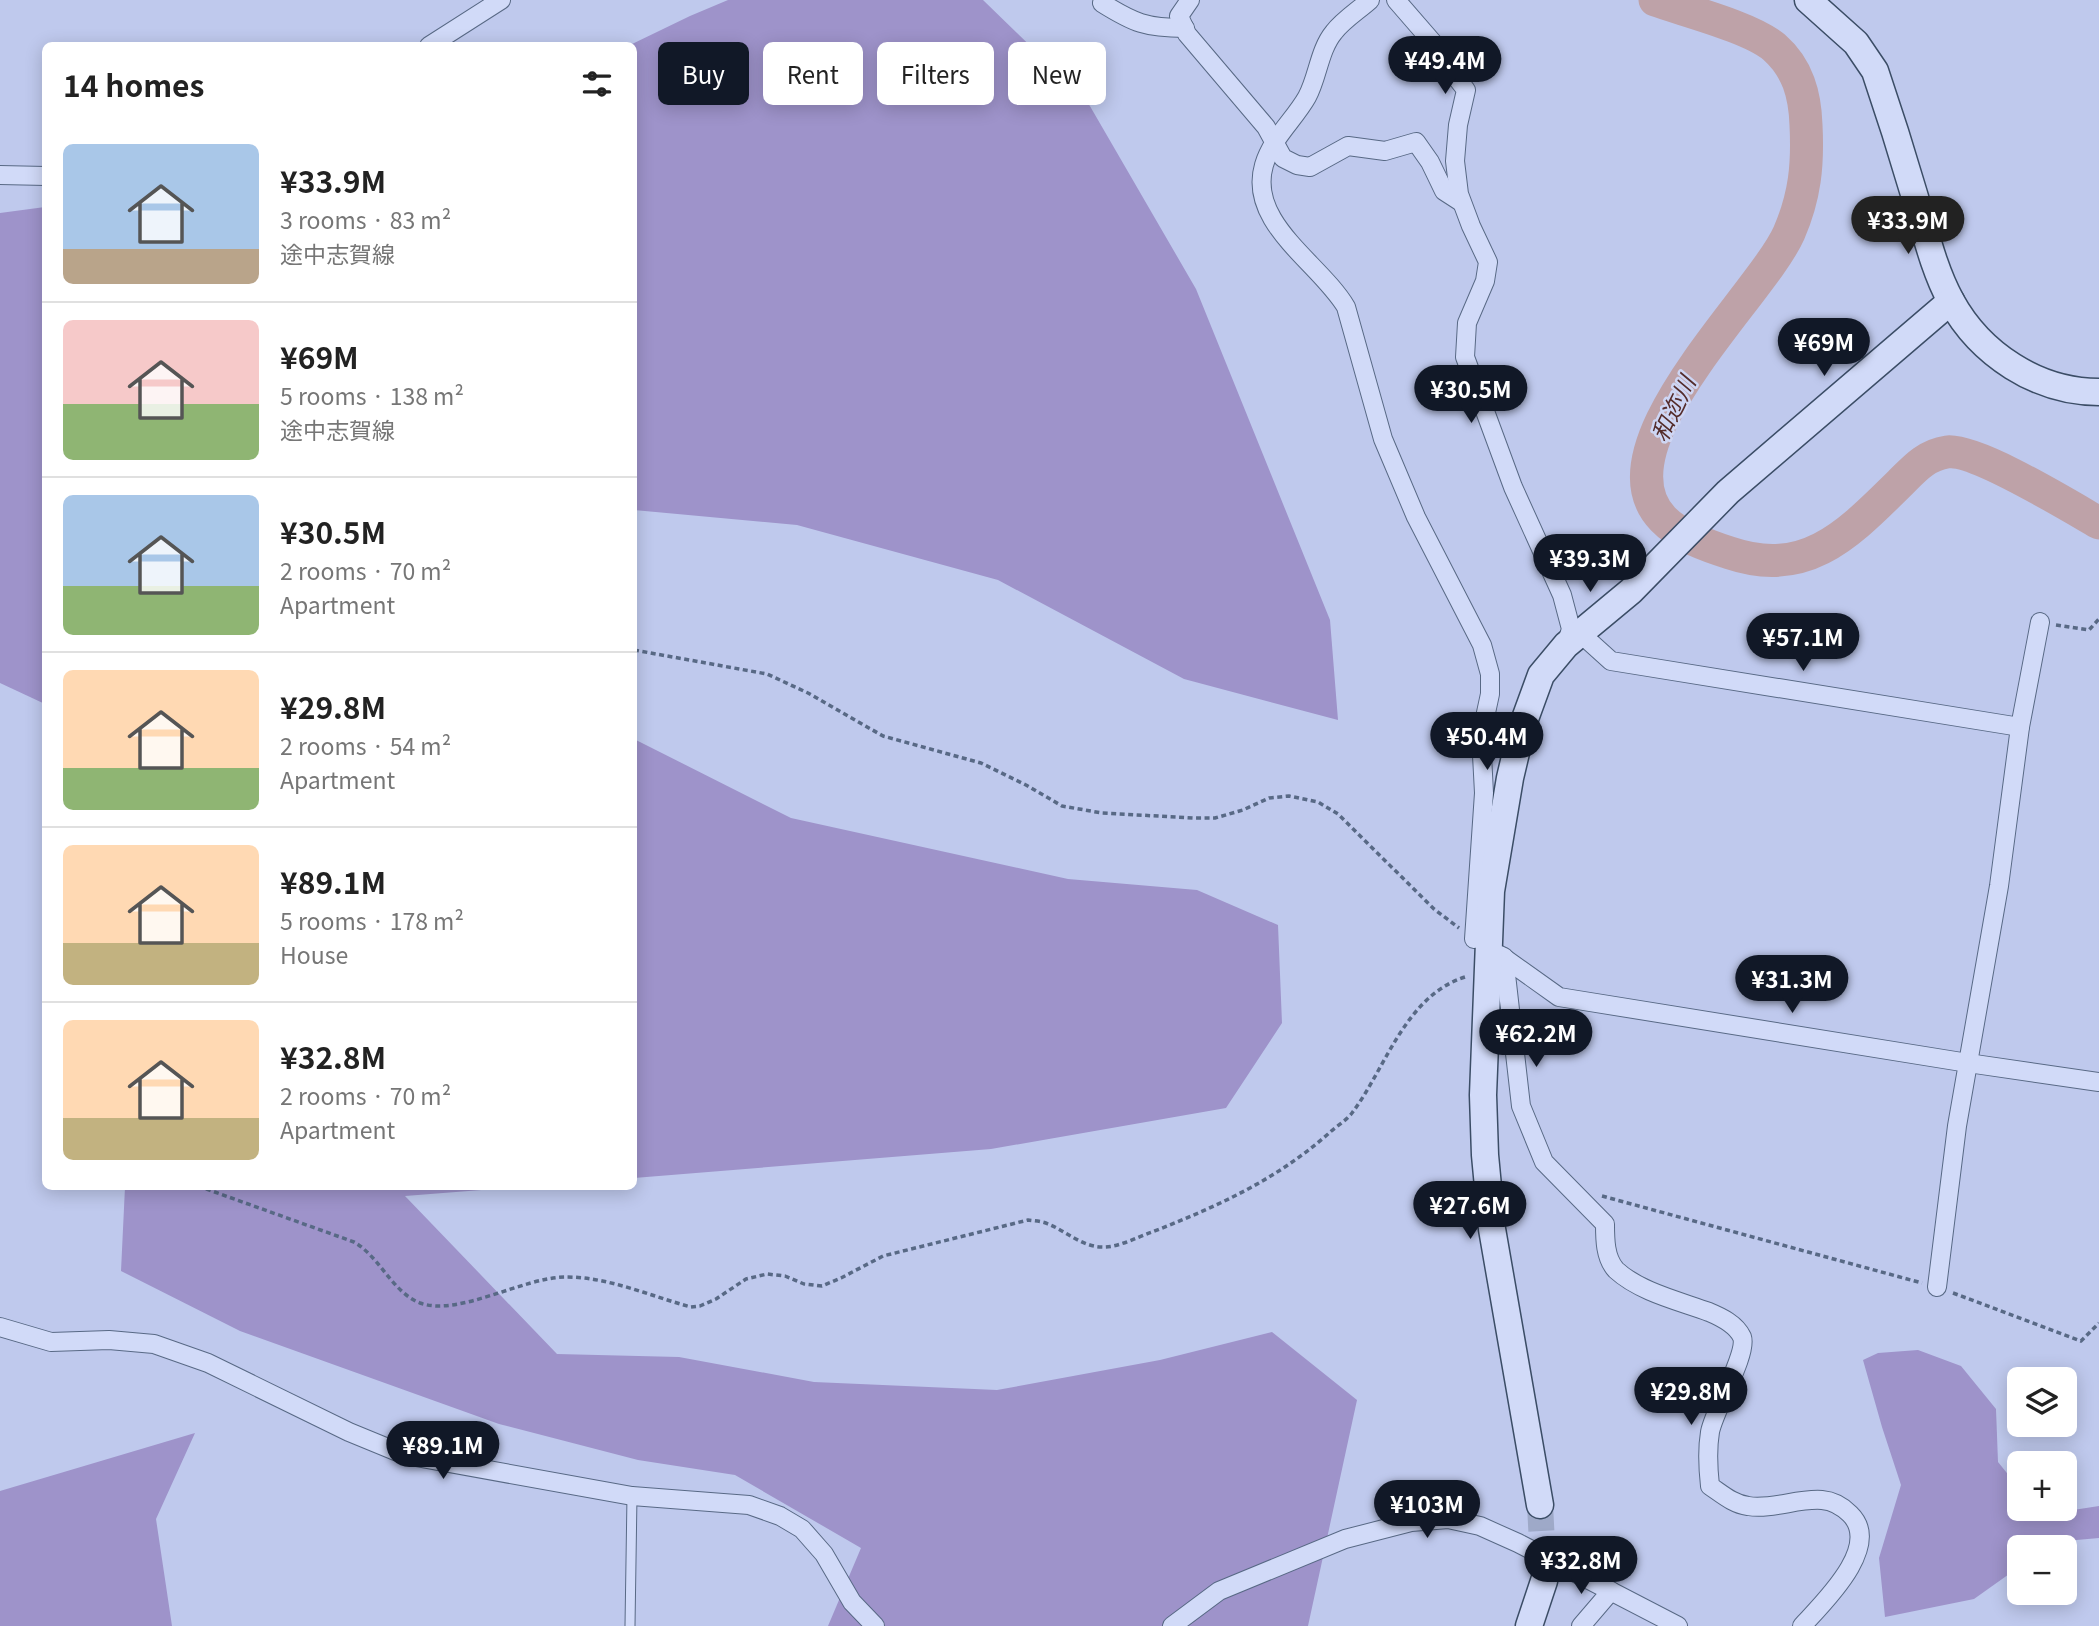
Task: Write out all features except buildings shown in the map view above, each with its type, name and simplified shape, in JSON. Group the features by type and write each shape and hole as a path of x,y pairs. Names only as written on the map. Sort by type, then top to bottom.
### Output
{"street":[{"path":"435,42 501,0"},
{"path":"1191,0 1179,16 1187,34 1266,127 1283,158 1297,165 1310,167 1348,146 1385,151 1416,142 1430,162 1444,191 1461,202"},
{"path":"1370,0 1333,32 1308,96 1273,144 1264,165 1260,190 1269,215 1288,241 1336,290 1346,307 1383,439 1416,517 1482,645 1490,674 1490,694 1481,736 1488,955 1521,1106 1544,1163 1605,1224 1607,1253 1615,1269 1643,1287 1726,1319 1741,1336 1744,1350 1724,1391 1710,1431 1710,1486 1736,1503 1751,1507 1819,1500 1833,1502 1853,1517 1859,1529 1861,1542 1855,1558 1831,1595 1802,1626"},
{"path":"1396,0 1435,45 1466,90 1458,125 1455,162 1461,202 1489,262 1485,281 1467,323 1465,356 1513,487 1562,595 1573,639 1611,661 2020,727"},
{"path":"1808,0 1856,43 1875,71 1937,269 1951,301 1975,337 2010,366 2046,384 2099,392"},
{"path":"1102,3 1129,20 1157,28 1185,27"},
{"path":"0,175 42,176"},
{"path":"1540,1505 1492,1229 1483,1095 1491,891 1510,778 1522,727 1541,676 1573,639 1631,591 1728,492 1951,301"},
{"path":"1937,1287 1957,1126 1999,886 2020,727 2040,622"},
{"path":"1488,955 1559,998 2099,1082"},
{"path":"0,1327 51,1342 109,1340 154,1344 208,1363 349,1432 405,1455 632,1496 749,1506 780,1516 802,1530 824,1555 852,1602 875,1626"},
{"path":"1172,1626 1219,1591 1345,1539 1411,1522 1448,1519 1480,1526 1572,1569 1678,1626"},
{"path":"1529,1626 1544,1581"},
{"path":"1581,1626 1611,1591"}],"lane":[{"path":"630,1626 632,1496"}],"path":[{"path":"2040,622 2089,630 2099,619"},
{"path":"209,1190 354,1242 366,1249 409,1297 419,1303 438,1306 486,1296 532,1282 568,1277 624,1286 691,1307 700,1306 746,1279 767,1274 822,1286 883,1256 1028,1220 1047,1223 1088,1245 1103,1247 1199,1214 1259,1184 1302,1157 1350,1115 1413,1016 1488,955 1434,909 1338,814 1318,802 1289,796 1269,798 1224,815 1193,818 1102,813 1062,806 981,763 883,736 808,693 767,674 637,651"},
{"path":"1566,1185 1937,1287 2081,1341 2099,1323"}],"shaded area":[{"path":"728,0 983,0 1026,42 1008,42 1008,105 1089,105 1196,289 1330,620 1338,720 1184,679 998,580 797,525 637,510 636,42"},
{"path":"42,208 42,703 0,683 0,213"},
{"path":"637,741 791,818 1068,879 1197,890 1278,925 1282,1023 1226,1108 991,1149 637,1178"},
{"path":"125,1190 482,1190 405,1196 557,1354 679,1357 814,1382 997,1390 1160,1360 1272,1332 1357,1400 1308,1626 828,1626 861,1548 735,1475 638,1460 499,1424 240,1331 121,1271"},
{"path":"1918,1350 1961,1366 1996,1409 1998,1462 2007,1473 2007,1521 2077,1521 2077,1509 2099,1506 2099,1538 2077,1540 2077,1535 2007,1535 2007,1576 1974,1599 1885,1617 1879,1558 1901,1485 1863,1360 1878,1353"},
{"path":"195,1433 156,1519 172,1626 0,1626 0,1491"}],"waterway":[{"name":"和迩川","path":"1655,0 1734,26 1774,47 1789,64 1799,83 1804,103 1806,140 1802,193 1789,233 1773,260 1690,373 1665,414 1650,453 1647,489 1663,519 1703,544 1757,560 1782,560 1804,555 1844,534 1921,463 1947,452 1960,453 2000,468 2099,523"}],"tunnel":[{"path":"1540,1505 1544,1581"}]}
